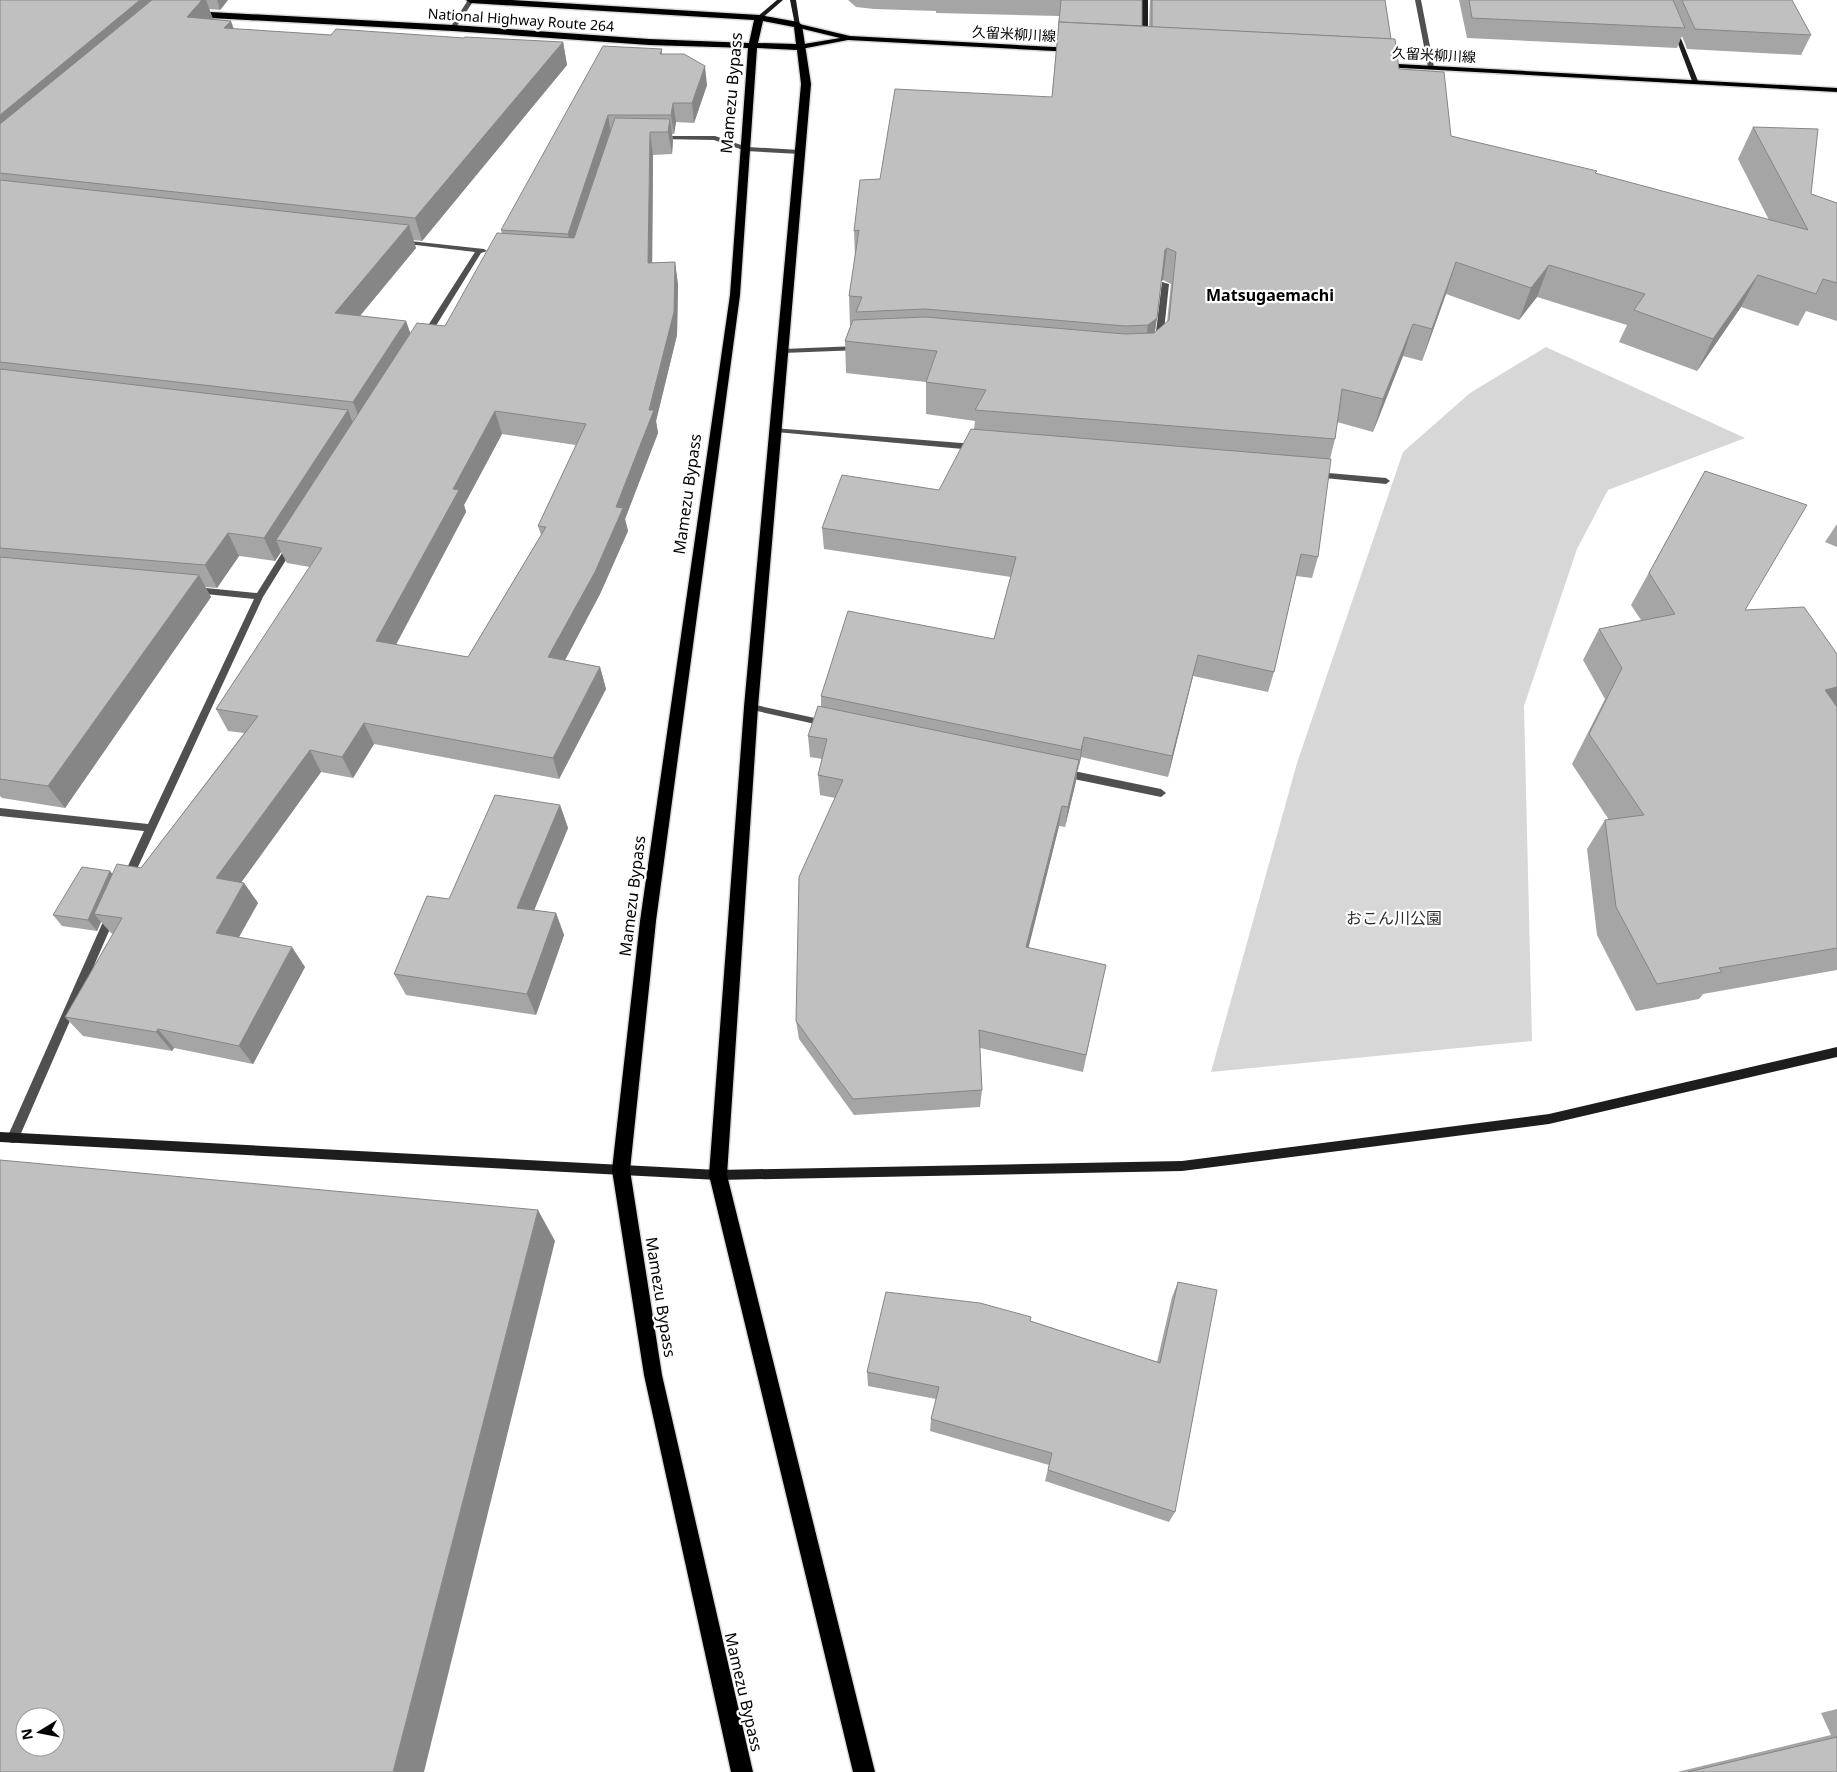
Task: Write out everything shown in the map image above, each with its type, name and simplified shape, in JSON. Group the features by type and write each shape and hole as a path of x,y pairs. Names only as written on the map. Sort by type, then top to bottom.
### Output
{"highway":[{"name":"National Highway Route 264","path":"471,0 759,18 798,25"},
{"name":"National Highway Route 264","path":"186,13 452,28 650,42 801,47"},
{"name":"Mamezu Bypass","path":"742,1772 653,1374 621,1170 648,921 735,295 752,45 759,18"},
{"path":"798,25 806,84 751,707 718,1175 864,1772"}],"main road":[{"name":"久留米柳川線","path":"798,25 850,38 1085,51"},
{"name":"久留米柳川線","path":"801,47 850,38"},
{"name":"久留米柳川線","path":"1372,65 1837,90"}],"street":[{"path":"452,28 471,0"},
{"path":"759,18 780,0"},
{"path":"793,0 798,25"},
{"path":"1144,45 1146,0"},
{"path":"1418,0 1432,68"},
{"path":"1673,27 1695,81"},
{"path":"651,138 715,138 746,149 800,152"},
{"path":"391,241 488,252"},
{"path":"422,340 479,251"},
{"path":"1158,352 1165,284"},
{"path":"783,351 868,347"},
{"path":"776,430 983,447"},
{"path":"1307,474 1386,481"},
{"path":"13,1138 150,828 259,596 297,538"},
{"path":"182,589 259,596"},
{"path":"751,707 829,724"},
{"path":"1054,771 1161,793"},
{"path":"0,812 150,828"},
{"path":"0,1137 718,1175 1182,1166 1549,1118 1837,1052"}],"green space":[{"name":"おこん川公園","path":"1546,347 1745,438 1608,490 1577,549 1524,706 1532,1041 1211,1072 1297,763 1403,452 1470,393"}],"building":[{"path":"0,0 140,0 0,115"},
{"path":"152,0 202,0 187,17 231,21 224,28 331,35 336,29 464,38 563,42 415,218 0,173 0,124"},
{"path":"1061,0 1142,0 1142,26 1059,22"},
{"path":"1152,0 1385,0 1391,39 1152,27"},
{"path":"1469,0 1673,0 1685,28 1472,18"},
{"path":"1682,0 1792,0 1811,35 1695,29"},
{"path":"1059,22 1395,39 1399,69 1444,72 1451,136 1597,171 1595,173 1808,230 1753,127 1818,129 1811,194 1837,203 1837,283 1823,279 1816,294 1758,275 1713,339 1634,310 1645,294 1549,265 1531,288 1456,262 1432,329 1413,324 1383,399 1342,389 1335,439 975,410 986,390 926,382 937,351 845,341 853,320 925,317 1125,334 1154,333 1169,320 1176,252 1167,248 1165,250 1157,318 1148,325 1125,326 925,309 856,312 862,297 849,296 859,230 854,231 860,180 880,179 895,89 1052,97"},
{"path":"603,46 662,49 660,54 684,54 705,66 692,103 673,103 671,115 608,115 568,234 501,230"},
{"path":"615,118 670,119 668,132 650,132 648,263 675,262 674,312 649,410 654,410 616,507 623,508 595,572 548,657 600,667 553,758 364,723 342,757 310,750 216,878 244,883 216,933 292,947 239,1046 158,1029 156,1032 65,1017 122,918 94,914 117,864 141,868 258,716 216,709 322,548 276,540 417,323 445,326 497,233 574,238","holes":["495,411 586,424 538,526 546,527 468,657 376,641 459,490 453,489"]},
{"path":"0,180 409,225 335,313 406,321 353,402 0,362"},
{"path":"0,369 348,410 264,538 228,533 205,565 0,548"},
{"path":"971,429 1331,459 1318,557 1301,554 1274,672 1198,655 1172,756 1084,737 1081,750 821,696 848,611 994,639 1016,557 822,528 842,475 939,490"},
{"path":"1705,471 1807,505 1745,610 1804,607 1837,654 1837,687 1825,690 1837,707 1837,948 1719,968 1722,972 1657,984 1616,907 1605,820 1644,815 1589,734 1622,668 1599,629 1675,614 1649,573"},
{"path":"0,557 199,575 48,786 0,779"},
{"path":"818,706 1079,760 1068,807 1062,806 1026,947 1106,965 1086,1055 979,1030 982,1090 853,1099 796,1021 799,877 843,780 818,775 827,739 808,736"},
{"path":"495,795 560,805 517,908 556,913 527,994 394,974 427,896 449,899"},
{"path":"82,867 110,871 88,920 53,915"},
{"path":"0,1160 538,1210 393,1772 0,1772"},
{"path":"1178,1282 1217,1290 1175,1512 1048,1470 1052,1453 931,1419 939,1387 867,1372 886,1292 980,1303 1031,1317 1030,1321 1160,1363"},
{"path":"1837,1737 1837,1772 1688,1772"}],"district":[{"name":"Matsugaemachi","path":"1270,295"}]}
